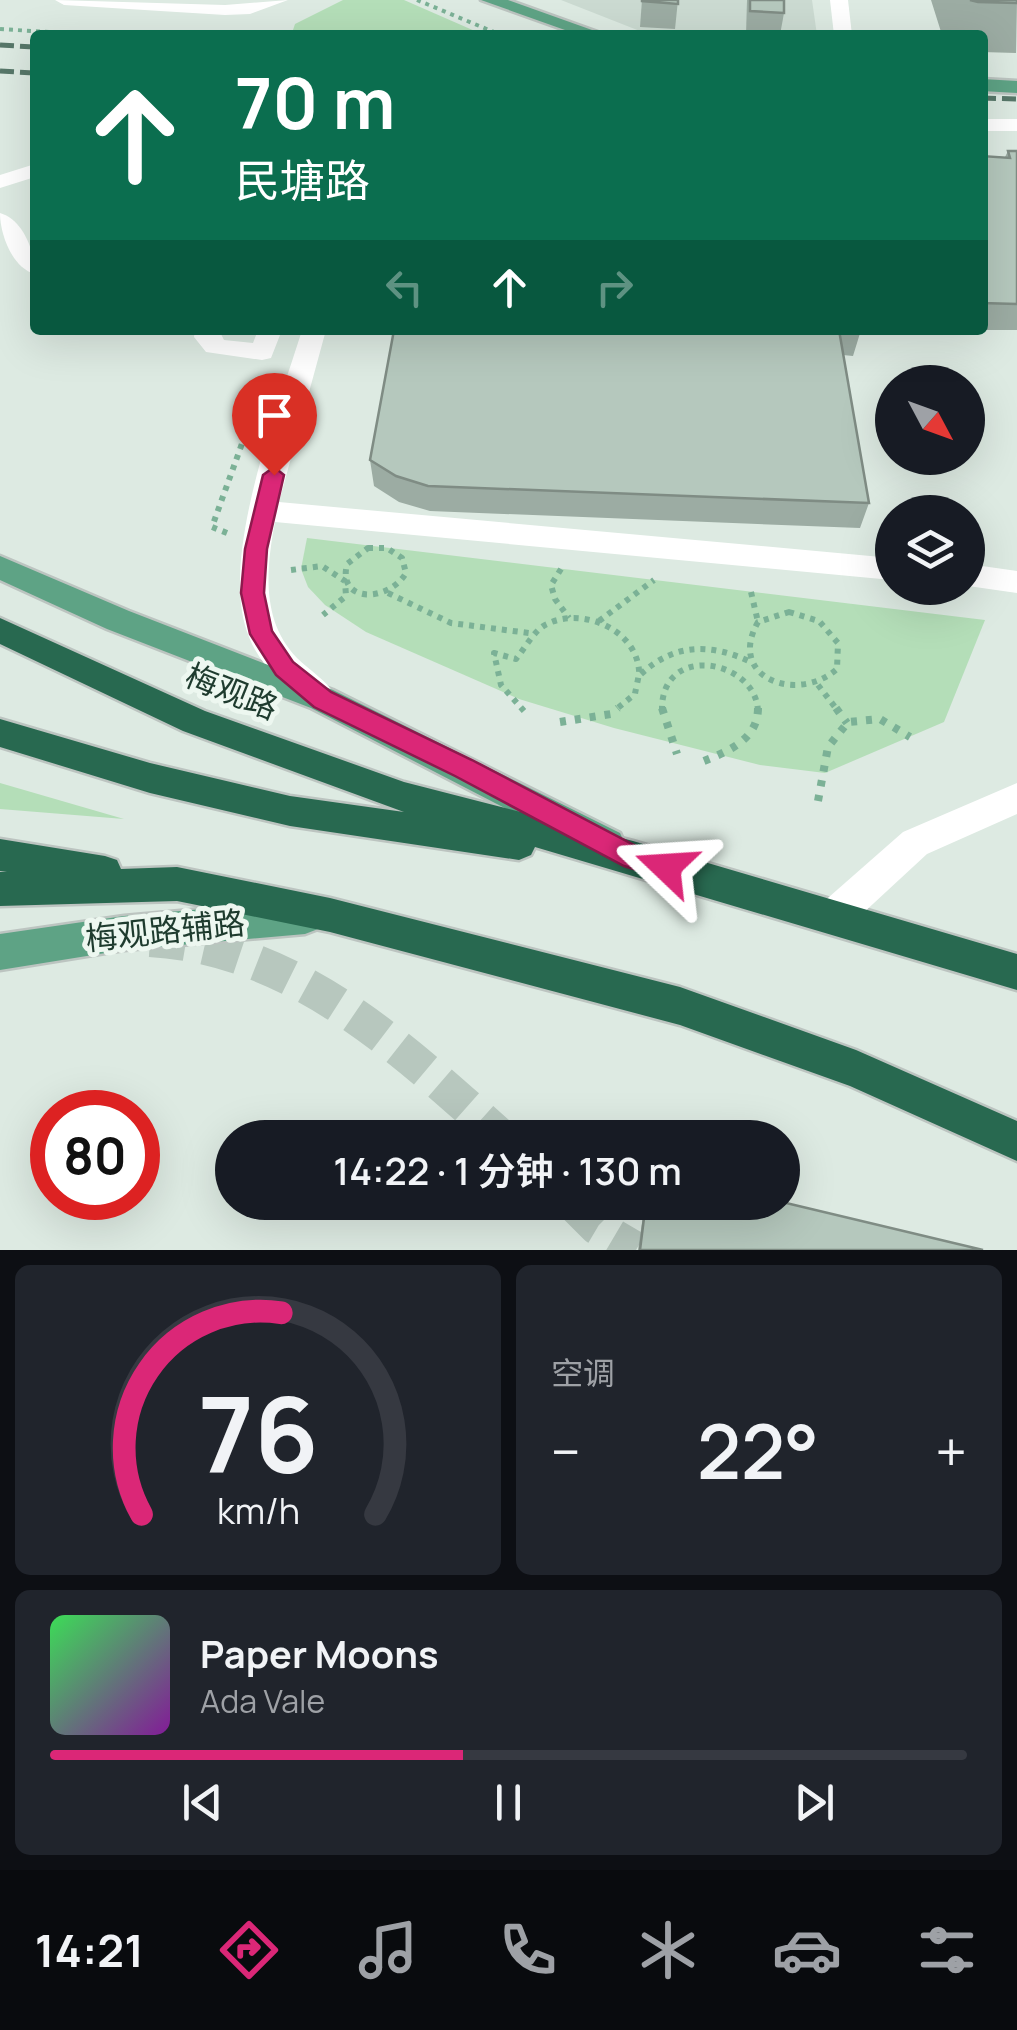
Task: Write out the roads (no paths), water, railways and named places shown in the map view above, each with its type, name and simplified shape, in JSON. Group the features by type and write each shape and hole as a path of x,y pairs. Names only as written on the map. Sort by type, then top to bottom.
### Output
{"highway":[{"name":"梅观路","path":"0,630 194,721 404,797 633,857 1017,972"},
{"path":"0,733 290,811 422,832 633,857"},
{"path":"0,855 177,884 330,915 680,1006 856,1069 1017,1142"},
{"path":"0,889 177,884"}],"main road":[{"path":"506,2 583,30"},
{"path":"988,85 1017,86"},
{"path":"0,567 118,620 322,700 464,768 633,857"},
{"name":"梅观路辅路","path":"0,952 124,932 330,915"}],"street":[{"path":"64,0 225,10 250,9 279,0"},
{"path":"839,0 842,30"},
{"path":"988,125 1017,125"},
{"path":"0,182 30,172"},
{"path":"0,220 30,260"},
{"path":"206,335 215,346 262,352 268,335"},
{"path":"313,335 264,511 252,593 261,634 284,668 322,700"},
{"path":"264,511 875,566"},
{"path":"985,578 1017,582"},
{"path":"0,746 50,749"},
{"path":"834,916 915,843 1017,798"}],"tunnel":[{"path":"150,939 203,946 252,961 298,982 384,1037 482,1120"},
{"path":"590,1220 636,1250"}],"railway":[{"path":"0,45 30,47"},
{"path":"0,71 30,73"},
{"path":"988,98 1017,99"}]}
